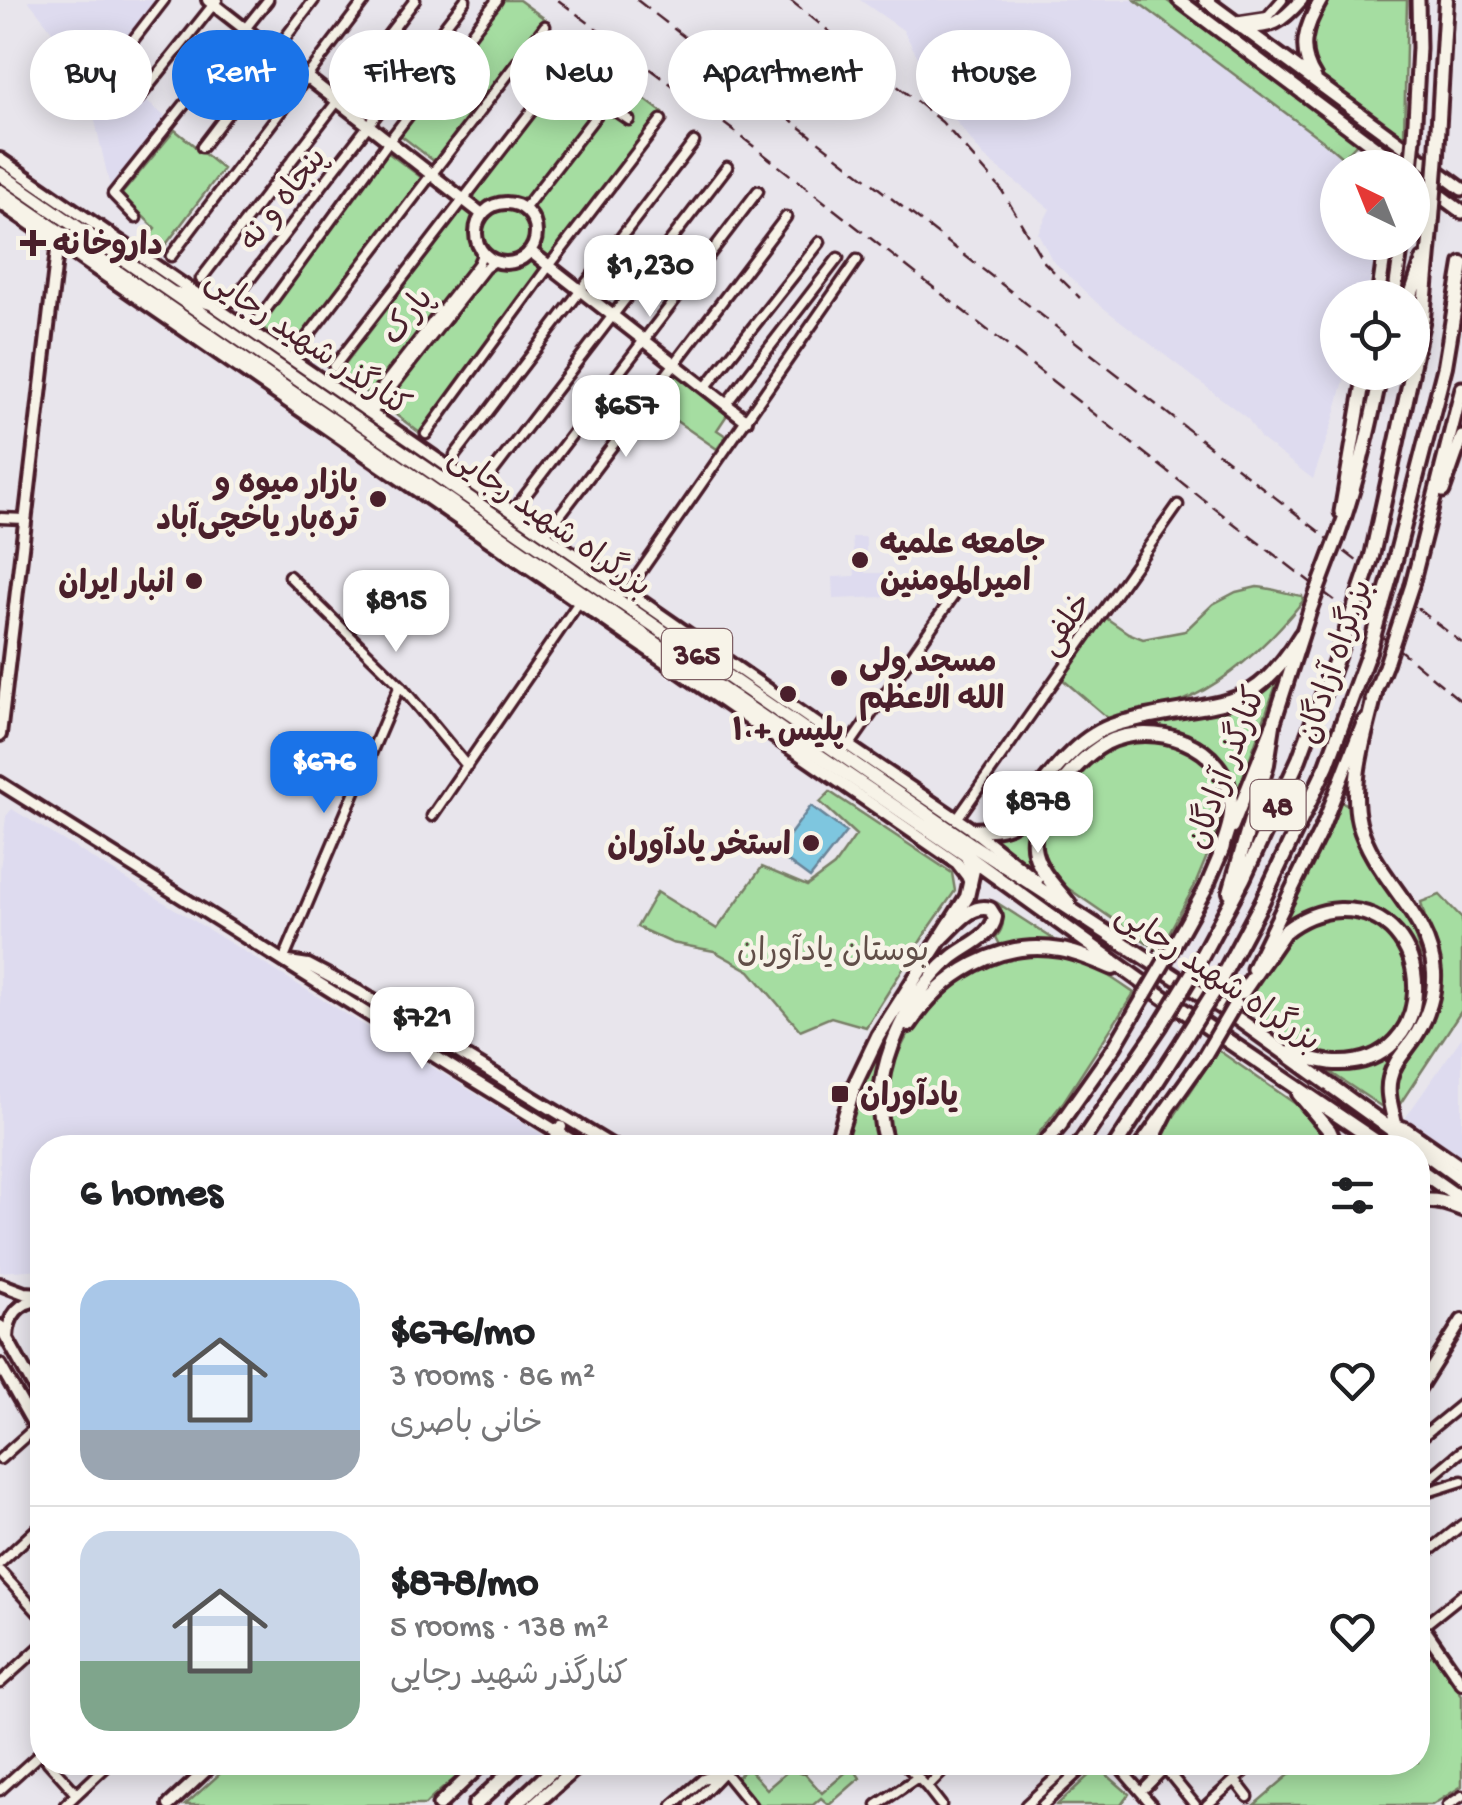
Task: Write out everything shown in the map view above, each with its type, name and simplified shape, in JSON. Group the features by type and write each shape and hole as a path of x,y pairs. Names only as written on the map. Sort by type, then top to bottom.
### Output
{"highway":[{"name":"بزرگراه آزادگان","path":"1430,239 1446,0"},
{"name":"بزرگراه شهید رجایی","path":"0,174 846,750 972,845 1196,990 1402,1135"},
{"name":"بزرگراه شهید رجایی","path":"0,191 1367,1135"},
{"name":"بزرگراه آزادگان","path":"1122,1135 1215,990 1327,765 1369,651 1394,564 1445,366 1462,264"},
{"name":"بزرگراه آزادگان","path":"1086,1135 1193,972 1244,879 1299,759 1372,556 1408,390"},
{"path":"974,830 1002,828 1015,822 1063,761 1108,727 1245,696 1279,668 1301,634"},
{"path":"1375,693 1357,783 1360,823 1378,863 1425,934 1433,956 1435,979 1426,1017 1394,1066 1389,1081 1388,1122"},
{"path":"1222,918 1268,764 1273,725"},
{"path":"1077,913 1040,865 1034,848 1035,830 1063,781 1093,751 1112,740 1134,734 1165,735 1193,745 1216,766 1227,786 1232,808 1220,854"},
{"path":"839,1135 854,1086 878,1036 966,898 973,870 966,855"},
{"path":"884,1135 879,1111 887,1061 903,1022 926,985 951,958 991,930 993,913 982,907 973,910 942,938"},
{"path":"1238,998 1284,932 1315,914 1354,911 1380,922 1401,941 1414,967 1416,994 1411,1018 1398,1039 1378,1054 1349,1062 1332,1063 1282,1052"},
{"path":"887,1061 915,1016 938,990 971,965 999,953 1030,948 1063,950 1133,976"},
{"path":"1288,1081 1331,1135"},
{"path":"1155,1135 1166,1114"},
{"path":"1052,1135 1061,1124"},
{"name":"بزرگراه شهید رجایی","path":"1430,1157 1462,1180"},
{"path":"1430,1177 1462,1200"},
{"path":"1430,1200 1462,1208"},
{"path":"474,1805 507,1775"},
{"path":"516,1805 547,1775"},
{"path":"534,1805 567,1775"}],"main road":[{"path":"1178,0 1380,150"},
{"path":"1205,0 1462,189"},
{"path":"1238,25 1258,28 1280,22 1301,0"},
{"path":"1320,86 1303,50 1307,28 1321,0"},
{"path":"1413,150 1419,48 1416,0"},
{"path":"1368,140 1372,150"},
{"path":"1430,186 1462,212"},
{"path":"172,292 209,303"},
{"path":"1149,1135 1204,1057 1238,998 1322,828 1412,586 1462,388"},
{"path":"1338,536 1362,390"},
{"name":"کنارگذر آزادگان","path":"1061,1124 1115,1046 1206,888 1273,725 1301,634 1338,536 1378,390"},
{"path":"1426,532 1462,437"},
{"path":"769,733 786,733 792,749"},
{"path":"440,1805 471,1775"}],"street":[{"path":"141,30 164,0"},
{"path":"136,218 114,194 268,0"},
{"path":"291,30 314,0"},
{"path":"309,72 364,0"},
{"path":"392,30 415,0"},
{"name":"پنجاه و نه","path":"233,301 465,0"},
{"path":"259,319 496,0"},
{"path":"1238,25 1267,17 1282,0"},
{"path":"152,82 213,1 246,29"},
{"path":"301,345 545,26"},
{"path":"309,78 329,94"},
{"path":"201,279 329,113"},
{"path":"202,146 222,120"},
{"path":"171,256 273,120"},
{"path":"363,120 482,214"},
{"path":"334,368 524,120"},
{"path":"524,209 593,120"},
{"path":"426,434 662,120"},
{"path":"455,454 694,142"},
{"name":"کنارگذر شهید رجایی","path":"0,160 369,410 846,750 974,830 1077,913"},
{"path":"488,478 727,167"},
{"path":"518,505 758,192"},
{"name":"کنارگذر شهید رجایی","path":"0,203 957,863 970,885"},
{"path":"498,204 516,204 524,209 536,234 530,251 514,262 495,261 480,250 476,232 482,214 498,204"},
{"path":"547,532 786,217"},
{"path":"0,735 58,242"},
{"path":"705,388 820,242"},
{"name":"پارک","path":"369,410 459,294 478,264 480,250"},
{"path":"530,251 746,420"},
{"path":"726,404 838,258"},
{"path":"627,591 858,260"},
{"name":"پارک","path":"459,294 495,261"},
{"name":"خلفی","path":"957,819 1178,505"},
{"path":"0,518 26,519"},
{"path":"289,576 400,685 467,766"},
{"path":"846,750 954,596"},
{"path":"432,816 579,602"},
{"path":"283,961 400,685"},
{"path":"0,783 563,1135"},
{"path":"283,961 308,965 359,992 595,1135"},
{"path":"556,1135 567,1117"},
{"path":"1388,1122 1411,1135"},
{"path":"1430,1146 1460,1163"},
{"path":"0,1284 30,1294"},
{"path":"8,1339 16,1308 30,1301"},
{"path":"1430,1369 1462,1320"},
{"path":"0,1326 30,1381"},
{"path":"14,1352 0,1362 30,1416"},
{"path":"1430,1430 1462,1404"},
{"path":"0,1459 30,1432"},
{"path":"1430,1478 1462,1451"},
{"path":"1430,1491 1462,1481"},
{"path":"1430,1550 1462,1525"},
{"path":"0,1563 30,1535"},
{"path":"0,1571 30,1605"},
{"path":"1430,1615 1462,1595"},
{"path":"1430,1638 1462,1683"},
{"path":"0,1683 30,1656"},
{"path":"0,1790 30,1764"},
{"path":"60,1775 77,1794"},
{"path":"65,1805 97,1775"},
{"path":"169,1805 201,1775"},
{"path":"673,1805 704,1779 715,1775"},
{"path":"690,1805 721,1775"},
{"path":"726,1775 752,1805"},
{"path":"927,1787 939,1775"},
{"path":"1026,1805 1058,1775"},
{"path":"1043,1805 1076,1775"},
{"path":"1126,1775 1152,1805"},
{"path":"1146,1787 1156,1775"},
{"path":"1173,1775 1195,1805"},
{"path":"1206,1805 1241,1775"},
{"path":"877,1805 918,1777 941,1805"},
{"path":"1235,1780 1248,1797"},
{"path":"1448,1805 1462,1796"}],"shaded area":[{"path":"28,0 158,0 135,30 52,30"},
{"path":"860,0 1135,0 1333,150 1320,150 1320,260 1375,260 1370,280 1320,280 1320,390 1341,390 1313,479 1261,439 1248,419 1097,303 1052,260 1038,233 1050,209 983,156 955,120 1071,120 1071,30 916,30 916,54 903,30"},
{"path":"152,106 168,119 111,191 95,120 152,120"},
{"name":"جامعه علمیه امیرالمومنین","path":"852,537 866,537 866,573 884,573 885,597 834,599 833,577 855,576"},
{"path":"12,809 543,1135 30,1135 30,1270 0,1272 0,870 6,816"},
{"path":"1462,1037 1462,1165 1430,1143 1430,1135 1417,1135 1401,1124"}],"green space":[{"path":"502,0 519,0 545,19 537,30 510,30 510,64 490,90 490,30 479,30"},
{"path":"1135,0 1166,0 1358,142 1350,150 1334,150"},
{"path":"1327,0 1407,0 1404,137 1318,76 1311,56 1311,36"},
{"path":"648,102 663,113 420,433 339,372 530,120 648,120"},
{"path":"410,120 467,120 435,162 399,134"},
{"path":"175,130 223,169 161,251 149,238 155,228 121,195"},
{"path":"387,152 422,178 294,351 259,325"},
{"path":"676,375 727,415 717,430 726,436 717,449 653,405"},
{"path":"1257,587 1302,596 1303,601 1246,660 1196,695 1153,711 1110,720 1061,678 1106,618 1143,639 1185,631 1213,604"},
{"path":"1280,674 1237,794 1204,748 1114,734 1041,805 1037,871 988,835 1008,831 1066,765 1112,731 1236,706"},
{"path":"1149,738 1178,744 1198,755 1216,781 1221,801 1219,827 1195,885 1159,951 1059,882 1039,848 1044,821 1052,806 1087,764 1115,745"},
{"name":"بوستان یادآوران","path":"830,792 952,873 955,891 866,1027 831,1017 800,1030 750,971 714,951 672,943 637,927 657,892 717,929 762,867 807,886 834,866 856,835 820,802"},
{"path":"1340,801 1349,805 1365,858 1409,923 1421,968 1412,949 1390,923 1309,911 1262,959"},
{"path":"1440,895 1462,918 1462,1010 1398,1107 1393,1093 1395,1077 1430,1004 1439,974 1438,955 1421,902"},
{"path":"999,904 1061,944 1001,947 996,937 1003,921"},
{"path":"1342,915 1371,924 1390,937 1404,959 1410,992 1407,1008 1390,1036 1360,1053 1331,1057 1290,1041 1243,1008 1270,959 1288,936 1310,921"},
{"path":"1023,954 1071,958 1106,974 1134,993 1037,1135 890,1135 887,1100 891,1076 910,1032 941,995 972,971"},
{"path":"913,994 876,1088 877,1135 844,1135 854,1105 877,1052"},
{"path":"1405,1040 1391,1061 1391,1113 1324,1068 1367,1063"},
{"path":"1218,1050 1310,1114 1324,1135 1162,1135"},
{"path":"1433,1654 1462,1695 1462,1786 1432,1805 1254,1805 1289,1775 1430,1775"},
{"path":"218,1775 459,1775 425,1805 185,1805"},
{"path":"754,1775 767,1789 783,1775 806,1775 822,1793 843,1775 860,1778 829,1805 821,1798 813,1805 759,1805 736,1778"},
{"path":"1089,1775 1107,1775 1129,1794 1121,1805 1057,1805"}],"water":[{"name":"استخر یادآوران","path":"811,806 846,832 810,878 776,853"}],"railway":[{"path":"558,0 738,134 1462,702"},
{"path":"637,0 1462,643"},
{"path":"790,0 942,122 1001,189 1044,262 1080,298"}],"place":[{"name":"داروخانه","path":"33,243"},
{"name":"بازار میوه و تره‌بار یاخچی‌آباد","path":"378,499"},
{"name":"جامعه علمیه امیرالمومنین","path":"860,560"},
{"name":"انبار ایران","path":"194,581"},
{"name":"مسجد ولی الله الاعظم","path":"839,678"},
{"name":"پلیس +۱۰","path":"788,694"},
{"name":"استخر یادآوران","path":"811,843"},
{"name":"یادآوران","path":"840,1094"}]}
